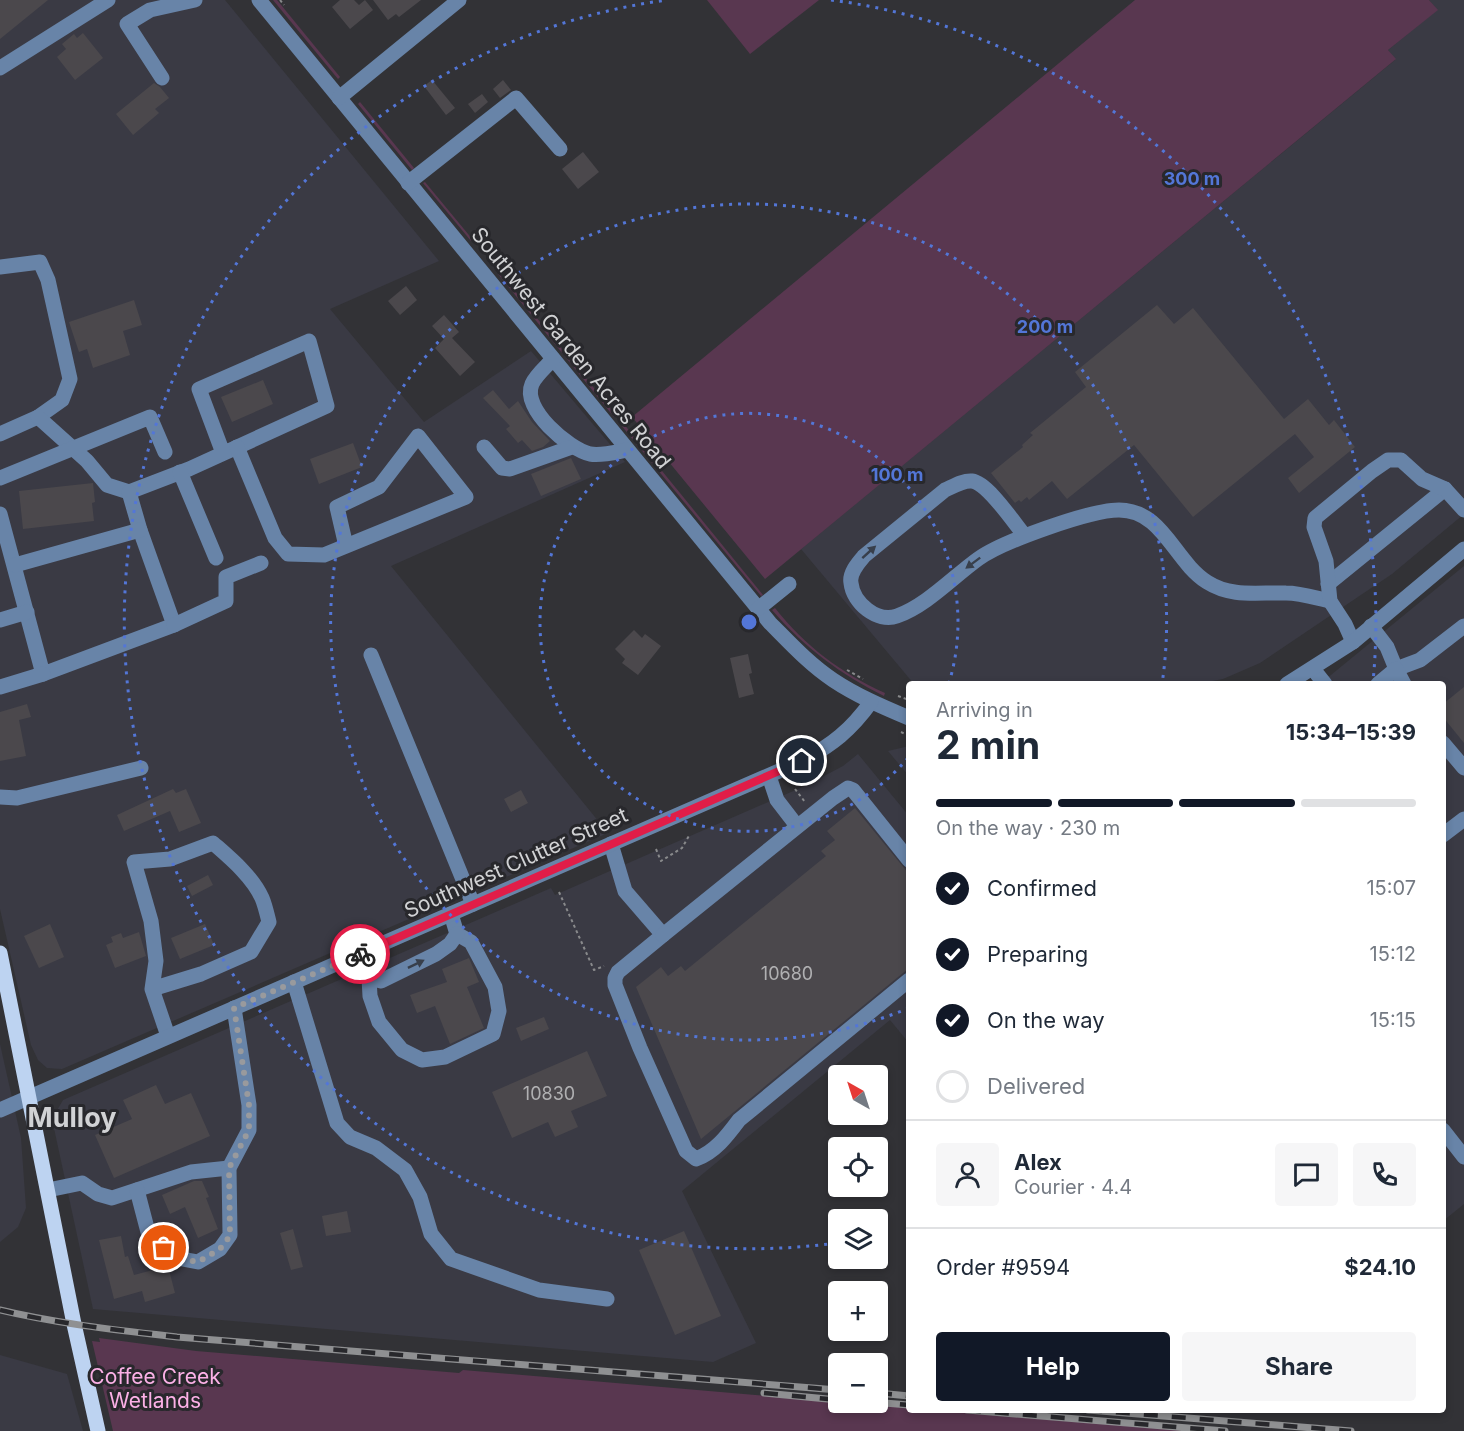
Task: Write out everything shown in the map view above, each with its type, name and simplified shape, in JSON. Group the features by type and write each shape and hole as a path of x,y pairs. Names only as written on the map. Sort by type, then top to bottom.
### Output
{"main road":[{"path":"0,953 74,1324 98,1431"}],"street":[{"path":"0,68 108,0"},
{"path":"162,78 126,24 150,10 195,0"},
{"name":"Southwest Garden Acres Road","path":"259,0 758,609 801,655 831,679 871,702 906,717"},
{"path":"339,98 459,0"},
{"path":"408,183 516,98 560,148"},
{"path":"0,267 40,262 48,280 70,379 62,400 38,417 0,434"},
{"path":"38,417 87,461 107,485 129,492 180,472 237,447 327,406 309,341 200,389 223,453"},
{"path":"553,359 531,385 531,402 546,423 572,447 591,454 627,450"},
{"path":"0,478 150,417 165,452"},
{"path":"237,447 275,538 288,554 324,555 466,497 418,436 379,487 337,507 346,546"},
{"path":"484,447 502,468 510,469 572,447"},
{"path":"1353,642 1345,624 1330,601 1326,561 1314,526 1315,518 1388,460 1401,460 1422,479 1445,489 1464,510"},
{"path":"180,472 216,558"},
{"path":"1025,536 984,487 972,481 960,483 945,490 864,556 854,568 850,582 855,596 867,610 879,617 894,617 912,609 980,557 1000,546 1085,517 1118,510 1139,513 1159,528 1187,564 1205,581 1224,591 1247,594 1288,592 1330,601"},
{"path":"1328,584 1445,489"},
{"path":"129,492 174,625"},
{"path":"0,514 3,536 15,565 43,674"},
{"path":"15,565 140,530"},
{"path":"1292,681 1353,642 1464,549"},
{"path":"0,687 43,674 174,625 226,601 226,577 261,563"},
{"path":"758,609 789,584"},
{"path":"0,620 27,612"},
{"path":"1371,626 1387,647 1402,681"},
{"path":"1382,681 1396,669 1420,660 1464,626"},
{"path":"371,655 473,904"},
{"path":"1313,669 1323,681"},
{"name":"Southwest Clutter Street","path":"0,1110 802,761 852,727 871,702"},
{"path":"1446,746 1464,768"},
{"path":"0,797 17,798 141,768"},
{"path":"769,776 777,800 797,826"},
{"path":"906,856 853,790 848,788 843,790 622,969 615,978 615,985 686,1151 696,1159 703,1157 722,1143 739,1120 906,982"},
{"path":"152,989 201,975 251,952 269,922 262,898 248,878 213,843 170,859 134,862 151,921 156,961 152,989 168,1036"},
{"path":"611,844 625,891 663,935"},
{"path":"356,955 369,978 370,996 379,1022 402,1050 422,1060 445,1057 493,1034 499,1011 495,987 471,942 457,934 451,914"},
{"path":"369,978 381,981 435,954 450,944 457,934"},
{"path":"294,982 337,1123 350,1137 376,1148 405,1170 420,1197 431,1234 452,1259 540,1290 607,1299"},
{"path":"137,1190 148,1232 155,1241 177,1258 198,1262 220,1249 230,1236 229,1168 249,1130 249,1105 234,1008"},
{"path":"1446,1137 1464,1156"},
{"path":"48,1190 82,1183 98,1194 112,1198 191,1172 229,1168"}],"path":[{"path":"279,0 287,9"},
{"path":"845,669 871,684"},
{"path":"889,693 906,699"},
{"path":"656,849 662,861 682,849 690,834"},
{"path":"559,892 594,970 614,960 622,969"}],"shaded area":[{"path":"0,0 225,0 439,261 330,309 424,422 531,351 625,462 391,566 608,833 62,1069 47,1068 38,1060 31,1045 0,909"},
{"path":"1429,0 1464,0 1464,514 1392,574 1260,663 1223,679 1213,681 911,681 801,549 1395,60 1388,50 1437,10"},
{"path":"1464,566 1464,1204 1446,1219 1446,681 1324,681"},
{"path":"906,747 906,772 888,751"},
{"path":"858,754 906,812 906,1039 890,1020 835,1065 828,1065 828,1071 682,1191 756,1343 713,1362 93,1309 52,1119 63,1100 551,888 555,895 807,785 843,766"},
{"path":"0,1044 21,1138 26,1208 18,1227 0,1242"},
{"path":"0,1355 67,1374 83,1431 0,1431"}],"green space":[{"path":"273,0 277,0 340,77 338,79"},
{"path":"707,0 819,0 750,54"},
{"path":"1135,0 1429,0 1438,10 1388,50 1396,59 765,579 632,417"},
{"path":"360,102 414,168 412,170 358,104"},
{"path":"425,182 473,240 471,241 423,183"},
{"path":"500,273 616,415 614,417 498,274"},
{"path":"623,423 763,595 761,596 621,425"},
{"path":"775,608 811,646 853,677 885,693 884,696 838,669 810,648 772,610"},
{"name":"Coffee Creek Wetlands","path":"99,1338 196,1351 459,1373 463,1370 828,1401 828,1413 888,1413 888,1406 906,1408 906,1413 968,1413 1195,1431 113,1431 92,1341 100,1342"}],"building":[{"path":"0,0 48,0 0,39"},
{"path":"340,0 354,0 359,5 365,0 373,10 350,29 332,7"},
{"path":"373,0 421,0 399,17 396,14 388,20"},
{"path":"83,33 103,58 75,80 57,57 66,49 62,44 74,34 77,38"},
{"path":"432,80 455,108 446,115 424,86"},
{"path":"503,80 511,90 500,98 493,89"},
{"path":"154,83 169,98 155,109 159,113 133,135 116,114"},
{"path":"482,94 488,102 475,113 468,104"},
{"path":"583,152 599,172 578,189 562,169"},
{"path":"406,286 417,300 400,315 388,301"},
{"path":"134,300 142,325 123,331 130,355 93,368 87,349 79,352 69,322"},
{"path":"1157,305 1174,324 1193,308 1284,419 1308,399 1329,425 1334,420 1355,447 1299,493 1288,478 1314,457 1295,434 1193,517 1134,445 1067,499 1052,481 1029,500 1027,497 1015,503 991,473 1023,447 1022,445 1033,435 1030,433 1086,387 1075,372"},
{"path":"444,315 459,332 452,338 475,362 460,376 435,348 444,339 432,326"},
{"path":"263,380 273,404 232,422 221,397"},
{"path":"493,390 509,409 518,401 532,422 550,441 543,447 532,451 522,440 518,443 506,429 510,426 483,398"},
{"path":"353,443 362,467 319,484 310,459"},
{"path":"571,458 581,479 541,496 531,474"},
{"path":"93,483 94,521 23,529 19,491"},
{"path":"634,630 642,638 645,634 661,646 638,675 622,663 625,659 615,649"},
{"path":"748,654 752,673 749,674 754,694 739,698 730,658"},
{"path":"1464,687 1464,743 1446,721 1446,702"},
{"path":"27,704 31,717 19,720 26,756 0,761 0,712"},
{"path":"173,789 176,793 186,789 201,823 179,832 170,811 124,831 117,815"},
{"path":"521,790 528,803 511,812 504,799"},
{"path":"855,808 906,870 906,970 701,1139 636,987 661,967 668,976 681,966 685,971 826,856 821,851 835,840 827,831"},
{"path":"208,875 213,885 192,896 187,886"},
{"path":"50,924 64,957 39,968 24,936"},
{"path":"205,924 214,945 180,959 171,938"},
{"path":"139,932 146,956 115,968 106,945 113,942 111,937 121,933 123,938"},
{"path":"469,958 479,982 467,987 484,1028 450,1044 435,1006 417,1013 410,995 447,982 442,969"},
{"path":"544,1017 549,1029 521,1041 516,1028"},
{"path":"587,1051 607,1096 571,1111 578,1127 555,1137 548,1122 512,1138 492,1092"},
{"path":"156,1085 165,1104 191,1093 210,1136 114,1178 95,1135 132,1119 123,1100"},
{"path":"194,1181 202,1181 218,1229 198,1238 185,1207 170,1214 162,1195"},
{"path":"347,1211 351,1232 326,1236 322,1216"},
{"path":"293,1229 303,1267 291,1270 280,1233"},
{"path":"684,1231 721,1316 675,1335 639,1250"},
{"path":"121,1236 125,1257 128,1256 134,1275 168,1266 175,1293 145,1302 142,1291 114,1299 99,1240"}],"railway":[{"path":"0,1310 66,1323 177,1337 828,1389"},
{"path":"764,1393 828,1399"},
{"path":"888,1394 906,1396"},
{"path":"888,1403 906,1405"},
{"path":"1004,1413 1225,1431"},
{"path":"1126,1413 1351,1431"}],"way so far":[{"path":"164,1248 177,1258 198,1262 220,1249 230,1236 229,1168 249,1130 249,1105 234,1008 360,954"}],"district":[{"name":"Mulloy","path":"72,1118"}],"route":[{"path":"360,954 802,761"}]}
